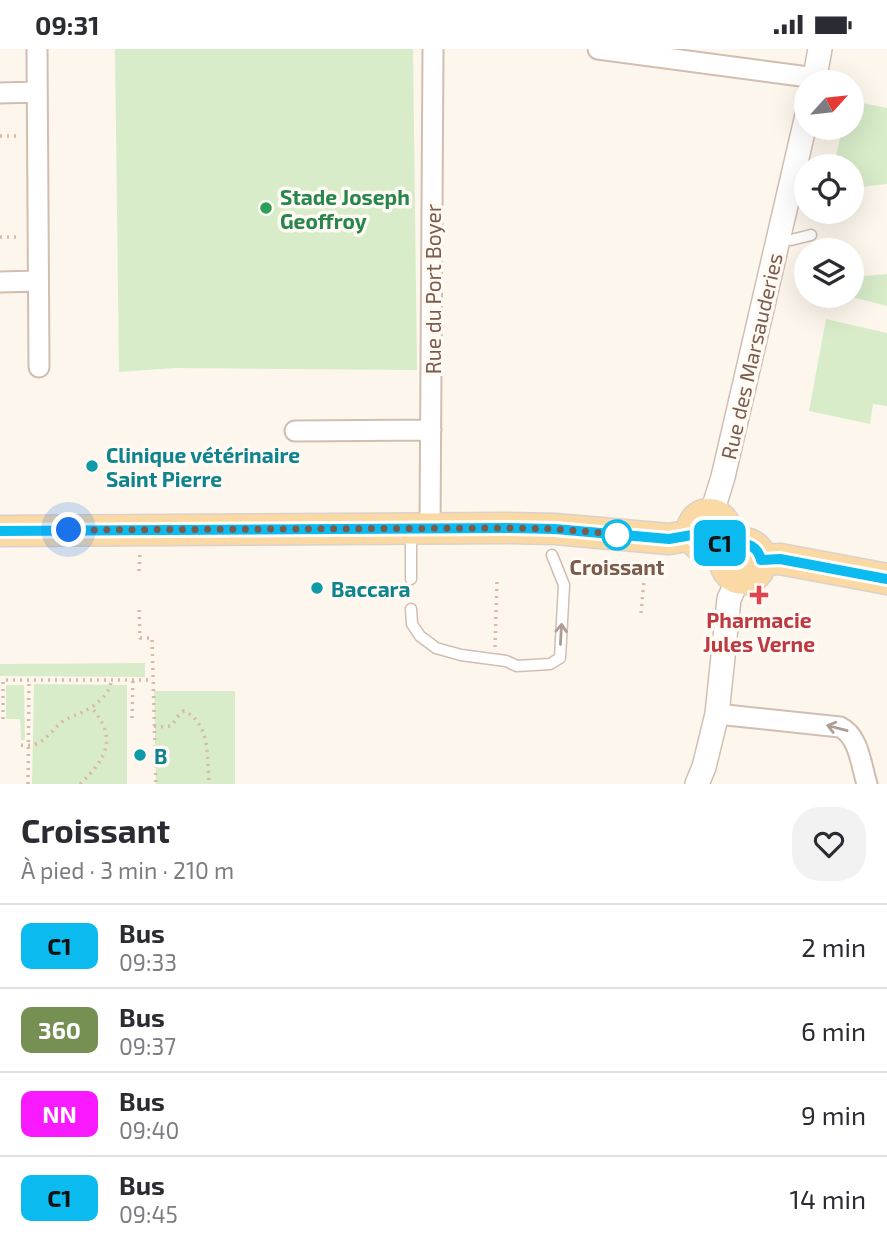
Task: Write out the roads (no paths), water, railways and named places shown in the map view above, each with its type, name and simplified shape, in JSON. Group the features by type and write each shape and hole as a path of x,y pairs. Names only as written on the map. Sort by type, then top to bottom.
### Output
{"main road":[{"path":"0,531 555,529 669,539 692,535 693,524 704,514 734,545 746,543 756,549 749,569"},
{"path":"749,569 780,559 887,579"}],"street":[{"path":"37,49 39,367"},
{"name":"Rue du Port Boyer","path":"420,528 431,430 433,49"},
{"path":"598,49 794,77"},
{"path":"817,70 820,49"},
{"path":"0,93 37,92"},
{"name":"Rue des Marsauderies","path":"722,535 715,503 801,140"},
{"path":"0,282 38,281"},
{"path":"295,431 431,430"},
{"path":"697,784 717,714 729,599 749,569"},
{"path":"717,714 840,727 848,731 853,739 867,784"}],"lane":[{"path":"791,240 811,235"},
{"path":"411,579 420,528"},
{"path":"411,609 412,624 420,636 436,648 461,655 506,661 517,666 550,664 560,658 564,585 552,555"}],"place":[{"name":"Stade Joseph Geoffroy","path":"266,208"},
{"name":"Clinique vétérinaire Saint Pierre","path":"92,466"},
{"name":"Croissant","path":"617,535"},
{"name":"Baccara","path":"317,588"},
{"name":"Pharmacie Jules Verne","path":"759,595"},
{"name":"B","path":"140,755"}]}
